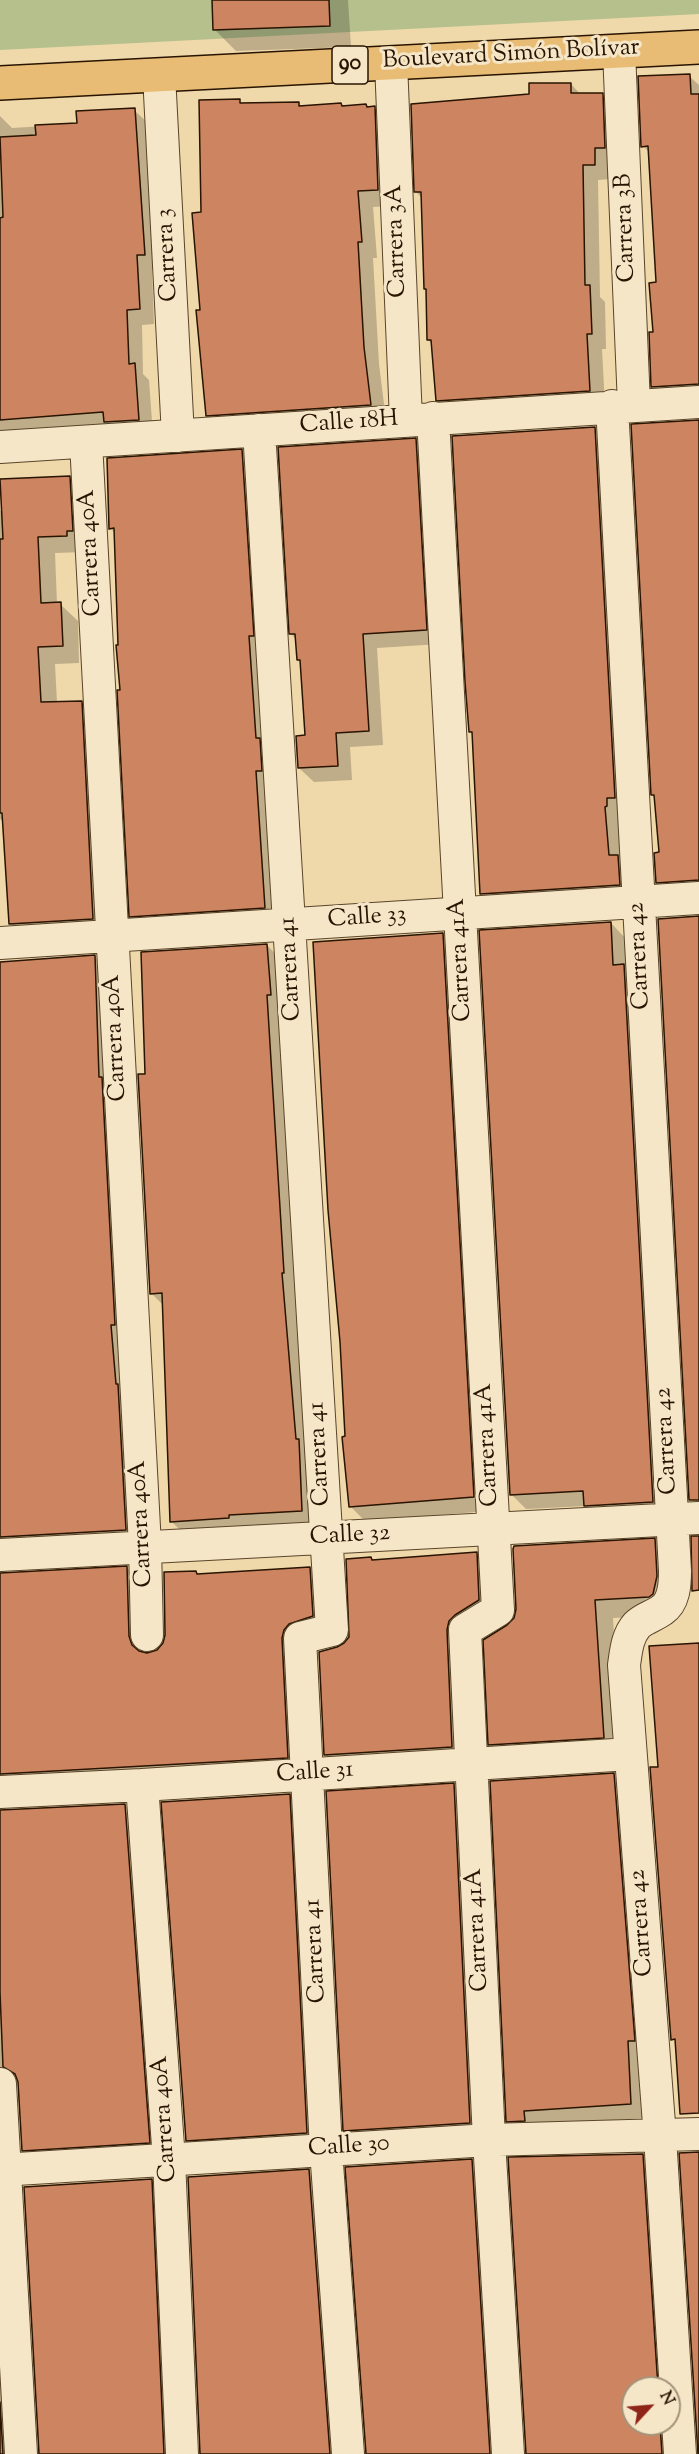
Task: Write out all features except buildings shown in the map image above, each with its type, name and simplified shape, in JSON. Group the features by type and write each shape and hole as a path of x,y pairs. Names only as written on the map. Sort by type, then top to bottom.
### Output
{"highway":[{"name":"Boulevard Simón Bolívar","path":"0,83 699,46"}],"street":[{"name":"Carrera 3B","path":"619,51 623,406"},
{"name":"Carrera 3A","path":"391,63 420,419"},
{"name":"Carrera 3","path":"159,75 178,436"},
{"name":"Calle 18H","path":"0,447 699,402"},
{"name":"Carrera 42","path":"623,406 638,901 686,1519 675,1588 663,1610 637,1625 630,1636 624,1665 660,2137 680,2454"},
{"name":"Carrera 41A","path":"420,419 460,913 498,1610 465,1630 489,2140 508,2454"},
{"name":"Carrera 41","path":"259,430 332,1630 300,1638 326,2150 348,2454"},
{"name":"Carrera 40A","path":"86,442 145,1546 147,1635"},
{"name":"Calle 33","path":"0,943 699,898"},
{"name":"Calle 32","path":"0,1555 686,1519"},
{"name":"Calle 31","path":"0,1792 630,1754"},
{"name":"Carrera 40A","path":"142,1785 169,2160 182,2454"},
{"path":"0,2084 3,2170 21,2454"},
{"name":"Calle 30","path":"3,2170 489,2140 660,2137 699,2134"}],"green space":[{"path":"0,0 699,0 699,14 0,50"}]}
